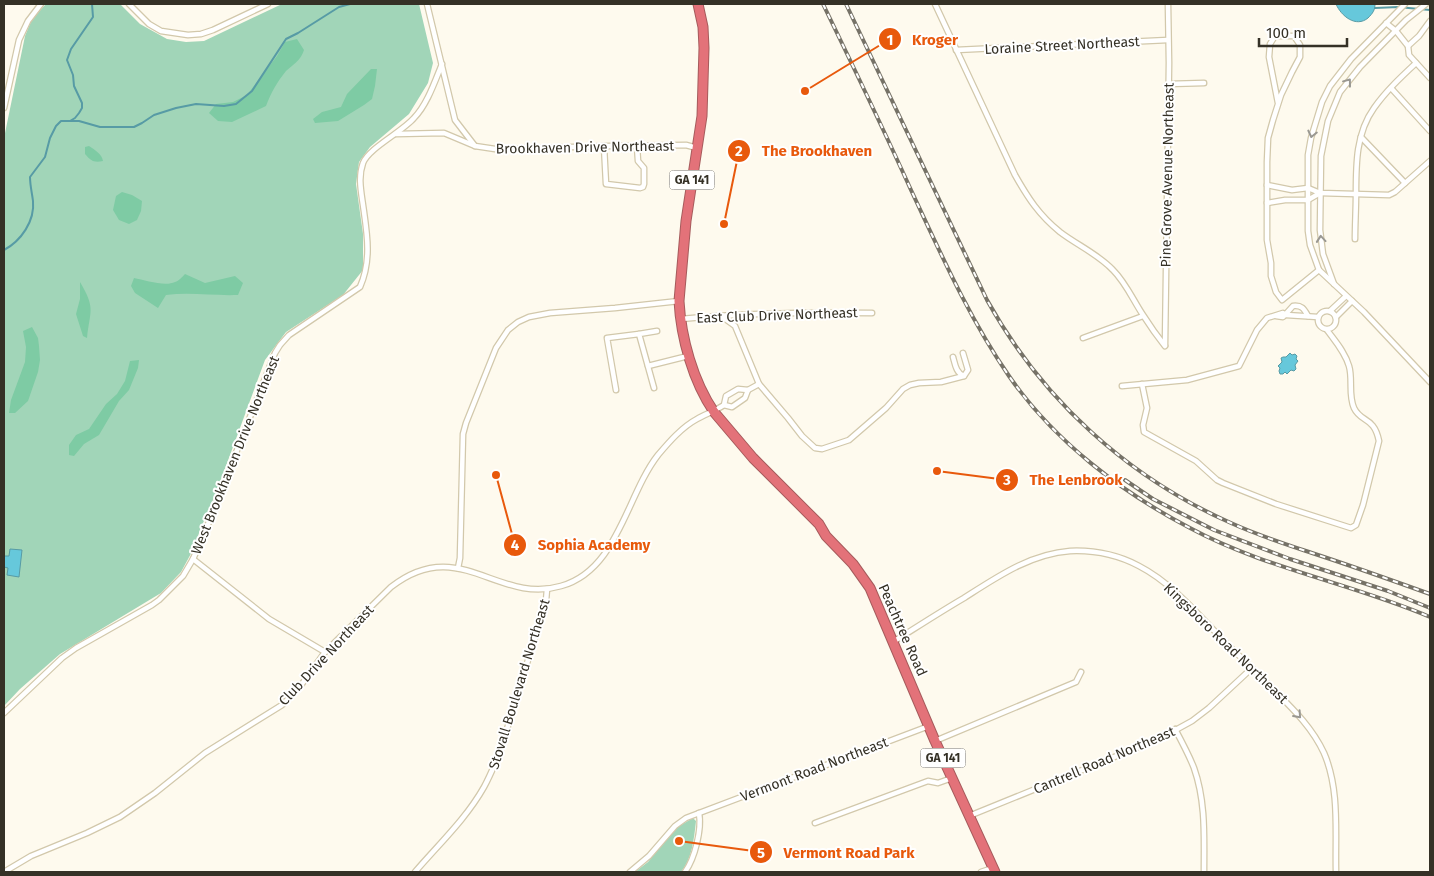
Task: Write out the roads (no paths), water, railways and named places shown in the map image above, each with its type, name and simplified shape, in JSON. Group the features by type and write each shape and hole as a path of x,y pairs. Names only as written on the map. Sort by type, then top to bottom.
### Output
{"highway":[{"name":"GA 141","path":"688,356 679,301 686,221 702,116 704,64 702,27 698,4"},
{"name":"Peachtree Road","path":"688,356 706,400 714,412 753,458 819,524 826,536 853,564 870,588 935,741 994,870"}],"street":[{"path":"4,108 19,40 28,21 41,4"},
{"path":"129,4 149,24 161,30 188,35 201,34 213,30 268,4"},
{"name":"Brookhaven Drive Northeast","path":"427,4 455,120 475,146 495,149 686,145 697,148"},
{"path":"935,4 1015,175 1031,201 1040,214 1061,232 1113,270 1123,282 1143,316 1083,338"},
{"name":"Pine Grove Avenue Northeast","path":"1143,316 1165,346 1168,4"},
{"path":"1405,4 1351,58 1330,86 1322,102 1308,155 1308,231 1310,245 1319,270 1364,312 1430,382"},
{"path":"1334,285 1321,243 1320,193 1320,156 1333,107 1340,92 1360,67 1415,12 1426,4"},
{"path":"1408,46 1419,36 1430,21"},
{"path":"1386,23 1396,31 1408,46 1409,55 1430,78"},
{"path":"1278,104 1269,57 1270,44 1276,36 1294,36 1300,45 1300,57 1278,104 1268,138 1266,162 1268,240 1272,263 1271,276 1276,292 1282,300 1319,270"},
{"name":"Loraine Street Northeast","path":"956,50 1168,40"},
{"path":"1355,239 1356,166 1364,127 1373,109 1390,88 1416,63"},
{"name":"West Brookhaven Drive Northeast","path":"4,713 62,658 159,600 183,576 193,559 275,353 289,335 360,287 365,276 368,244 360,184 364,161 372,151 415,118 431,92 442,64"},
{"path":"1168,84 1204,83"},
{"path":"1390,88 1430,131"},
{"path":"396,134 444,134 475,146"},
{"path":"1361,137 1405,183"},
{"path":"604,146 606,184 640,188 644,184 644,168 638,161 637,146"},
{"path":"1267,185 1292,190 1308,188 1320,193 1390,195 1430,161"},
{"path":"1267,203 1285,200 1308,200 1320,193"},
{"path":"1142,384 1147,408 1143,425 1144,432 1196,461 1223,483 1276,504 1351,528 1356,526 1378,441 1377,433 1371,422 1354,410 1351,400 1349,366 1344,353 1327,330 1319,326 1317,320 1324,311 1330,311 1346,296"},
{"path":"458,568 460,558 463,434 496,348 508,330 518,322 529,317 550,313 679,301"},
{"path":"1327,330 1334,325 1336,317 1352,301"},
{"path":"1286,315 1293,306 1298,306 1304,308 1308,316"},
{"path":"1330,311 1336,317"},
{"name":"East Club Drive Northeast","path":"681,319 835,312 872,313"},
{"path":"1122,386 1187,380 1239,366 1257,330 1268,318 1283,313 1286,315 1318,317"},
{"path":"721,316 735,326 759,384 802,436 815,448 822,449 849,440 886,408 903,389 910,385 941,382 964,376 968,370 963,353"},
{"path":"616,390 607,338 657,331"},
{"path":"639,334 654,388"},
{"path":"648,366 688,356"},
{"path":"953,357 960,374 964,376"},
{"path":"955,364 965,360"},
{"path":"748,390 745,398 732,406 724,405 726,396 738,389 748,390 759,384"},
{"name":"Club Drive Northeast","path":"4,872 31,856 104,825 138,805 212,749 270,714 299,688 325,652 391,587 415,571 443,566 458,568 521,587 534,589 562,586 586,574 596,565 610,545 644,477 657,456 682,430 724,405"},
{"name":"Kingsboro Road Northeast","path":"893,642 980,588 1022,564 1039,557 1055,553 1087,551 1106,554 1140,566 1155,575 1177,594 1307,725 1324,754 1332,780 1335,798 1336,872"},
{"path":"193,559 269,619 325,652"},
{"name":"Stovall Boulevard Northeast","path":"415,872 464,816 492,771 500,752 544,610 547,589"},
{"name":"Cantrell Road Northeast","path":"969,816 1161,738 1209,708 1252,668"},
{"path":"935,741 1076,682 1081,672"},
{"name":"Vermont Road Northeast","path":"630,872 649,856 675,826 686,818 929,726"},
{"path":"1175,729 1194,767 1200,786 1203,806 1204,872"},
{"path":"815,824 928,781 938,783 952,778"},
{"path":"685,872 693,858 699,834 699,813"},
{"path":"981,872 994,870"}],"water":[{"path":"1336,4 1375,4 1370,16 1359,22 1349,19 1341,13"},
{"path":"1290,353 1297,356 1296,369 1294,371 1291,370 1287,374 1285,372 1280,374 1278,366 1282,362 1281,358 1286,357"},
{"path":"10,549 22,550 19,577 7,575 8,568 4,567 4,556 9,556"}],"waterway":[{"path":"4,250 26,230 32,216 33,201 30,177 45,157 50,138 56,126 61,121 70,121 75,118 82,108 67,60 71,49 93,17 92,4"},
{"path":"70,121 79,121 100,127 134,127 154,115 176,108 196,104 224,106 236,104 252,91 286,39 339,7 350,4"},
{"path":"1375,8 1398,7 1430,10"}],"railway":[{"path":"823,4 968,309 1009,376 1047,422 1090,463 1114,481 1164,514 1190,528 1248,554 1401,605 1430,617"},
{"path":"846,4 987,300 1009,336 1061,402 1123,458 1157,483 1193,504 1231,523 1261,535 1430,594"},
{"path":"1125,480 1153,499 1214,530 1290,559 1388,591 1430,608"}],"place":[{"name":"Kroger","path":"805,91"},
{"name":"The Brookhaven","path":"724,224"},
{"name":"The Lenbrook","path":"937,471"},
{"name":"Sophia Academy","path":"496,475"},
{"name":"Vermont Road Park","path":"679,841"}]}
